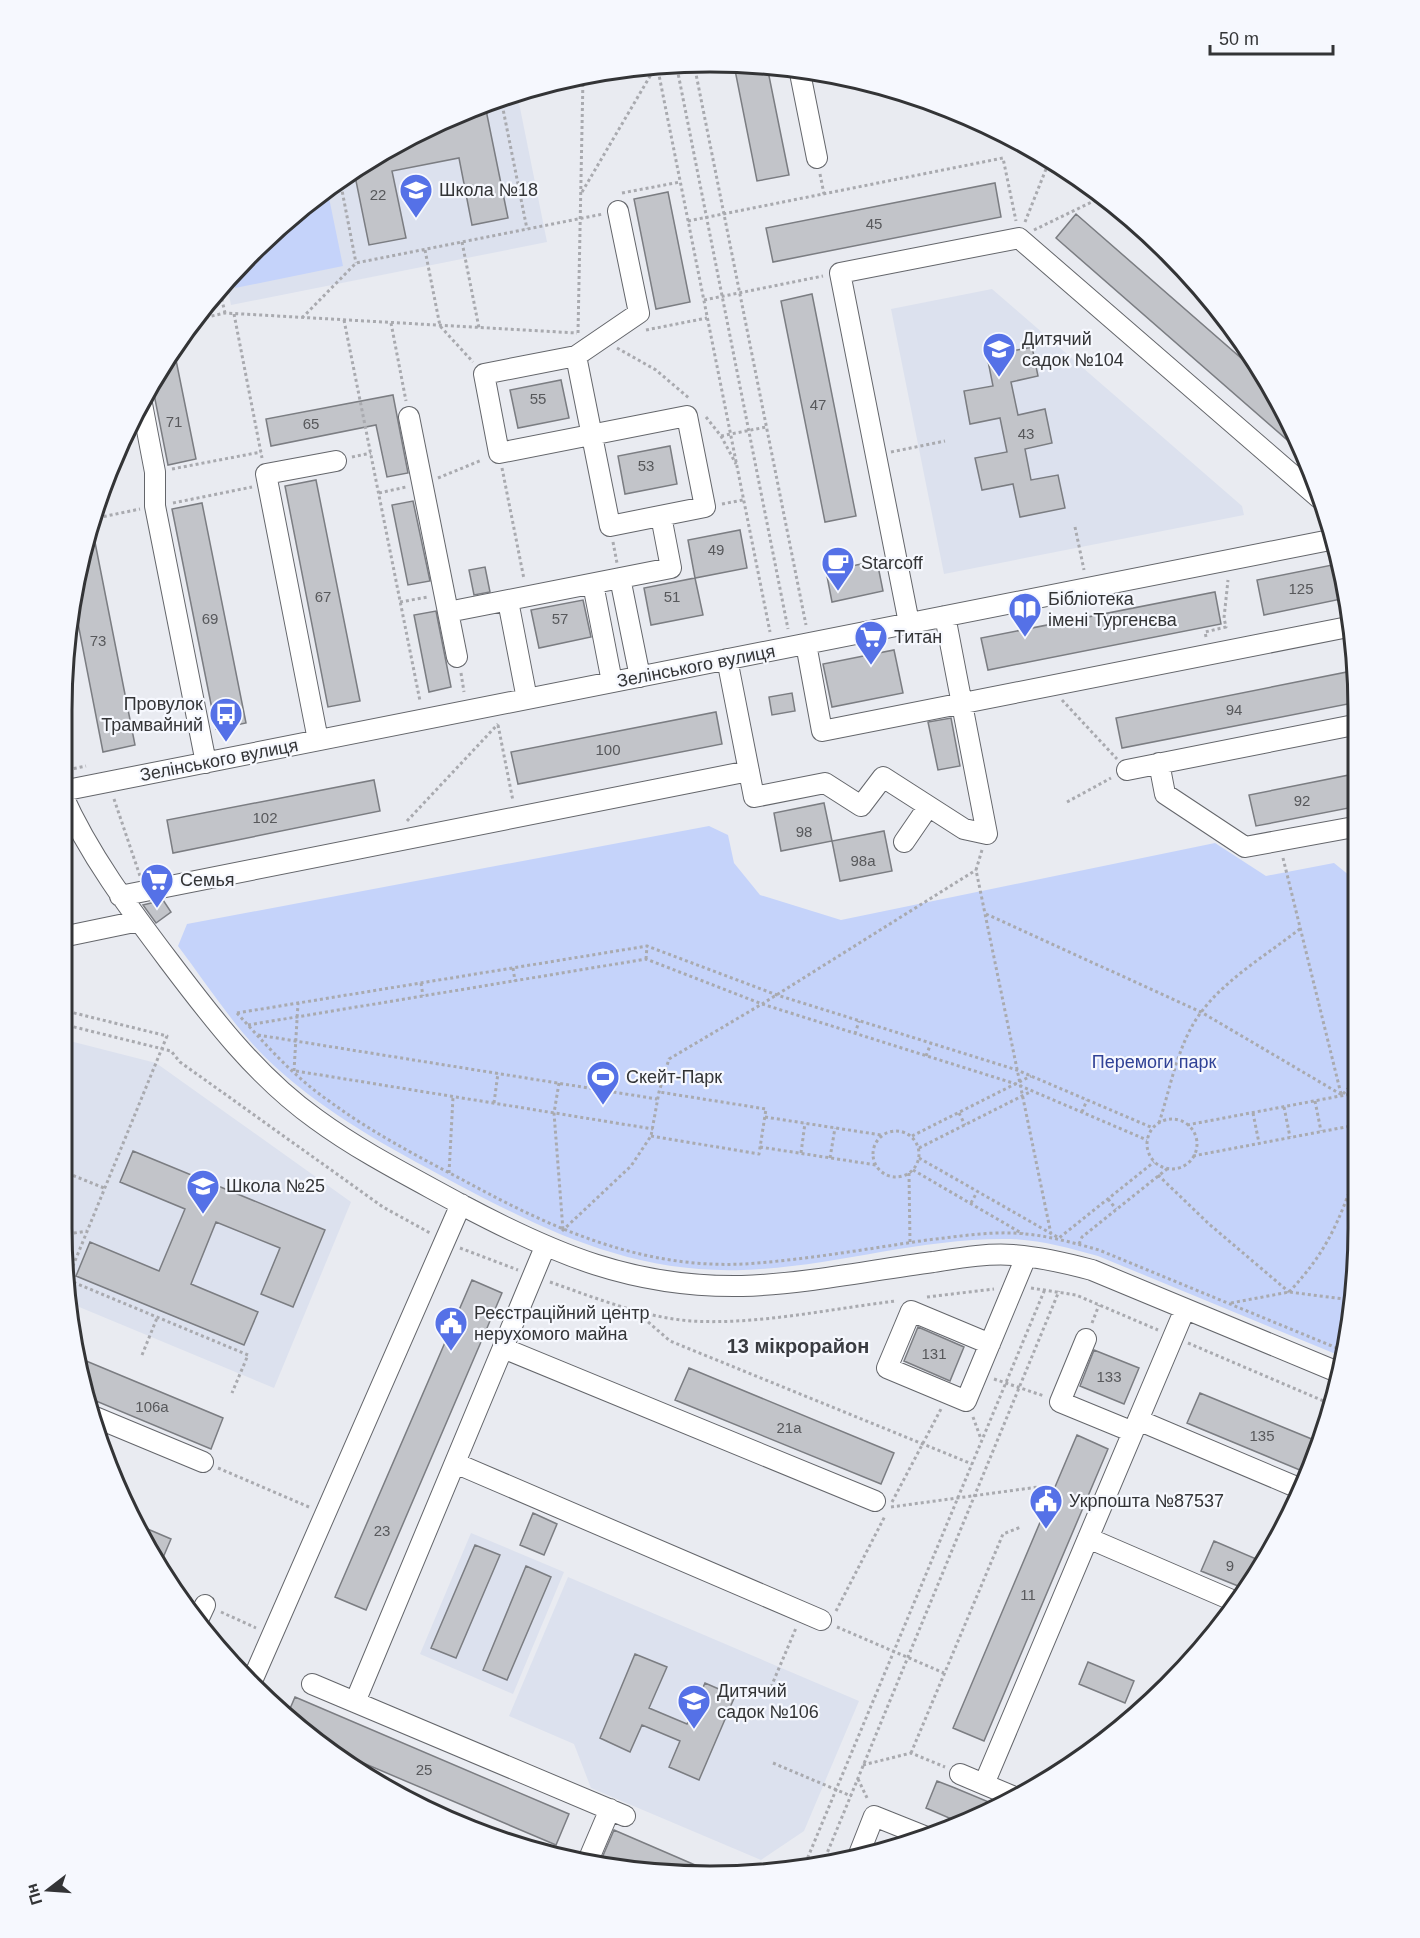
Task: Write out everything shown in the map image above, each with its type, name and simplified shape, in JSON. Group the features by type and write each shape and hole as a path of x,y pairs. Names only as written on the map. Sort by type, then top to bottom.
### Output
{"street":[{"path":"801,78 817,158"},
{"path":"576,356 592,435 610,526 705,507 687,416 592,435 499,453 484,374 576,356 639,313 617,203"},
{"path":"909,623 840,273 1019,238 1307,488"},
{"path":"144,416 155,472 155,506 206,763"},
{"path":"410,417 457,657"},
{"path":"318,740 267,479 336,461"},
{"path":"446,603 528,597 671,568 661,516"},
{"name":"Зелінського вулиця","path":"72,791 727,659 806,634 909,623 1325,541"},
{"path":"620,579 640,677"},
{"path":"593,584 612,682"},
{"path":"508,600 527,699"},
{"path":"727,659 754,797 825,783 861,806 883,777 964,829 987,834 945,616"},
{"path":"806,634 822,731 1048,686 1344,633"},
{"path":"1127,770 1348,726"},
{"path":"1159,764 1165,794 1245,847 1348,828"},
{"path":"120,896 749,771"},
{"path":"904,842 928,807"},
{"path":"72,813 92,854 120,896 222,1029 253,1064 314,1118 375,1158 545,1247 576,1260 631,1276 687,1284 744,1286 970,1257 1026,1257 1057,1261 1092,1270 1332,1370"},
{"path":"72,935 139,921"},
{"path":"255,1675 461,1204"},
{"path":"355,1702 545,1247"},
{"path":"990,1344 911,1311 887,1368 966,1401 990,1344 1026,1257"},
{"path":"984,1784 1185,1309"},
{"path":"1086,1339 1060,1402 1135,1426 1293,1486"},
{"path":"503,1348 883,1504"},
{"path":"102,1420 203,1462"},
{"path":"455,1463 821,1620"},
{"path":"1088,1538 1228,1599"},
{"path":"312,1684 617,1813 592,1855"},
{"path":"960,1774 1005,1793"},
{"path":"862,1847 874,1816 914,1832"}],"path":[{"path":"696,72 806,634"},
{"path":"678,73 788,629"},
{"path":"659,74 770,632"},
{"path":"581,194 651,75"},
{"path":"208,317 234,314 578,334 583,85"},
{"path":"503,107 527,229"},
{"path":"688,220 1004,158 1019,238"},
{"path":"1019,238 1046,168"},
{"path":"302,318 356,263 580,219 617,203 680,182"},
{"path":"342,190 356,263"},
{"path":"1019,238 1094,201"},
{"path":"462,242 479,328"},
{"path":"425,250 440,326 484,374"},
{"path":"704,300 840,273"},
{"path":"222,299 225,314"},
{"path":"102,517 267,479 234,314"},
{"path":"643,331 707,318"},
{"path":"344,320 420,701"},
{"path":"391,323 410,417"},
{"path":"600,339 656,370 695,405"},
{"path":"703,413 721,436 736,464"},
{"path":"721,436 766,427"},
{"path":"876,455 945,441"},
{"path":"155,472 261,452"},
{"path":"379,493 423,484 499,453 528,597"},
{"path":"705,507 743,500"},
{"path":"610,526 620,579"},
{"path":"1075,527 1084,570"},
{"path":"1205,632 1226,627 1224,618 1228,580"},
{"path":"400,602 446,603"},
{"path":"1048,686 1127,770 1066,802"},
{"path":"386,843 498,724 516,817"},
{"path":"111,782 145,891"},
{"path":"1279,842 1342,1095"},
{"path":"982,853 976,870 1051,1234"},
{"path":"545,1247 631,1166 651,1136 658,1092 669,1059 762,1005 976,870"},
{"path":"985,914 1201,1012 1342,1095"},
{"path":"1159,1123 1184,1043 1201,1012 1224,988 1301,928"},
{"path":"646,960 647,946"},
{"path":"1153,1128 1017,1070 777,995 647,946 237,1013 256,1035 327,1100 386,1139 533,1218 636,1254 689,1262 743,1264 968,1235 1025,1234 1059,1238 1154,1162"},
{"path":"248,1025 646,960 762,1005 1019,1084 1148,1140"},
{"path":"513,968 515,981"},
{"path":"421,983 423,996"},
{"path":"294,1071 298,1003"},
{"path":"72,1012 167,1036 73,1267"},
{"path":"855,1034 860,1021"},
{"path":"72,1026 171,1051 180,1062 374,1200 425,1231"},
{"path":"256,1035 657,1099"},
{"path":"926,1056 931,1043"},
{"path":"294,1071 652,1129"},
{"path":"494,1103 498,1074"},
{"path":"912,1136 1032,1076"},
{"path":"559,1083 554,1113 563,1230"},
{"path":"1342,1095 1348,1089"},
{"path":"919,1148 1032,1091"},
{"path":"651,1136 759,1154 765,1117 766,1109 658,1092"},
{"path":"1348,1094 1187,1125 1174,1120 1159,1123 1153,1128 1148,1140 1149,1155 1154,1162 1167,1168 1179,1168 1193,1156 1348,1126"},
{"path":"449,1173 453,1097"},
{"path":"1082,1112 1087,1099"},
{"path":"1315,1101 1321,1131"},
{"path":"1284,1107 1290,1137"},
{"path":"959,1113 966,1125"},
{"path":"1253,1113 1259,1143"},
{"path":"765,1117 881,1136 897,1130 912,1136 919,1148 919,1158 913,1170 893,1177 883,1173 876,1165 873,1153 881,1136"},
{"path":"801,1153 806,1123"},
{"path":"1187,1125 1196,1140 1193,1156"},
{"path":"830,1158 835,1128"},
{"path":"760,1147 876,1165"},
{"path":"919,1158 1059,1238 1100,1250 1337,1348"},
{"path":"1079,1244 1082,1237 1167,1168"},
{"path":"913,1170 1025,1234"},
{"path":"909,1173 910,1243"},
{"path":"72,1175 105,1189"},
{"path":"1158,1175 1235,1247 1289,1292"},
{"path":"971,1203 978,1191"},
{"path":"1289,1292 1330,1240 1338,1226 1348,1197"},
{"path":"1108,1198 1116,1209"},
{"path":"1063,1246 1070,1230"},
{"path":"72,1233 87,1231"},
{"path":"74,1282 248,1355 232,1393"},
{"path":"921,1298 1001,1288"},
{"path":"807,1859 1045,1288 1076,1295 1324,1401"},
{"path":"826,1855 1059,1291"},
{"path":"1229,1303 1289,1292 1344,1299"},
{"path":"587,1295 638,1312 691,1320 744,1320 898,1301"},
{"path":"638,1312 670,1341 972,1464"},
{"path":"142,1355 157,1317"},
{"path":"1005,1384 1020,1386 1060,1402"},
{"path":"966,1401 982,1440"},
{"path":"203,1462 326,1514"},
{"path":"883,1504 958,1498 1038,1487"},
{"path":"911,1753 1003,1534 1021,1527"},
{"path":"771,1687 802,1612"},
{"path":"821,1620 944,1673"},
{"path":"863,1765 911,1753 960,1774"},
{"path":"773,1763 851,1796"},
{"path":"858,1778 874,1816"}],"shaded area":[{"name":"Школа №18","path":"519,102 547,242 231,305 228,291 259,259 289,230 356,180 391,157 428,138"},
{"name":"Дитячий садок №104","path":"992,289 1242,506 1244,515 944,574 891,309"},
{"name":"Школа №25","path":"72,1042 156,1063 351,1202 274,1388 76,1306 72,1228"},
{"path":"471,1533 564,1572 513,1694 420,1654"},
{"name":"Дитячий садок №106","path":"568,1577 859,1701 804,1831 761,1860 591,1788 574,1744 509,1716"}],"green space":[{"path":"329,199 343,266 235,288 234,285 289,230"},
{"name":"Перемоги парк","path":"709,826 728,835 734,863 760,895 841,920 1215,843 1266,876 1334,863 1348,874 1347,1270 1336,1354 1098,1256 1033,1241 1011,1239 944,1243 810,1264 743,1270 701,1269 661,1264 623,1256 586,1244 513,1213 393,1149 348,1122 305,1092 253,1044 230,1017 178,946 187,924"}],"building":[{"path":"736,73 769,75 789,175 757,181"},
{"path":"487,113 508,218 472,225 459,158 392,171 406,238 369,245 356,180 391,157 428,138"},
{"path":"995,183 1001,217 773,262 766,228"},
{"path":"668,192 690,302 656,309 634,199"},
{"path":"1076,214 1242,359 1263,391 1287,440 1056,238"},
{"path":"812,294 856,516 825,522 781,301"},
{"path":"1032,347 1038,376 1011,382 1018,415 1045,409 1052,443 1025,449 1031,480 1058,475 1065,508 1020,517 1013,484 982,490 975,458 1007,452 1000,418 970,424 964,391 993,386 987,356"},
{"path":"176,362 196,459 168,465 154,396"},
{"path":"561,380 569,418 518,428 510,390"},
{"path":"393,395 408,473 387,477 376,425 271,446 266,419"},
{"path":"670,446 677,484 625,494 618,456"},
{"path":"316,480 360,701 328,707 285,486"},
{"path":"413,501 430,581 408,585 392,505"},
{"path":"202,503 246,723 216,729 172,509"},
{"path":"740,530 747,568 695,578 688,540"},
{"path":"95,542 135,745 103,752 78,622"},
{"path":"877,561 883,591 832,602 826,571"},
{"path":"1331,565 1338,600 1264,615 1257,580"},
{"path":"485,567 490,592 474,595 469,570"},
{"path":"695,578 703,615 651,625 644,588"},
{"path":"1215,592 1221,624 988,670 981,638"},
{"path":"583,600 591,637 539,648 531,610"},
{"path":"436,611 451,687 429,692 414,615"},
{"path":"894,650 903,693 832,707 823,664"},
{"path":"1347,672 1348,704 1122,748 1116,718"},
{"path":"792,693 795,711 772,715 769,697"},
{"path":"716,712 722,744 518,784 511,752"},
{"path":"951,718 960,766 938,770 928,722"},
{"path":"1348,775 1348,808 1256,826 1249,795"},
{"path":"374,780 380,811 173,853 167,820"},
{"path":"824,803 832,841 781,851 774,813"},
{"path":"884,831 892,871 840,881 832,841"},
{"path":"163,900 171,912 156,923 143,905"},
{"path":"133,1151 325,1230 293,1307 261,1294 280,1248 216,1222 191,1284 258,1312 244,1345 76,1276 90,1242 159,1271 185,1209 120,1182"},
{"path":"472,1280 502,1293 366,1610 335,1597"},
{"path":"918,1327 964,1347 950,1381 904,1361"},
{"path":"1094,1350 1139,1368 1124,1404 1080,1386"},
{"path":"86,1361 223,1418 211,1449 96,1401"},
{"path":"689,1368 894,1453 881,1484 675,1400"},
{"path":"1200,1393 1312,1439 1300,1470 1187,1423"},
{"path":"1077,1435 1108,1449 984,1741 953,1728"},
{"path":"533,1513 557,1524 544,1555 520,1545"},
{"path":"148,1529 171,1539 163,1557"},
{"path":"1214,1541 1255,1559 1237,1586 1201,1571"},
{"path":"475,1545 500,1555 456,1658 431,1648"},
{"path":"526,1566 551,1577 507,1680 483,1670"},
{"path":"635,1654 667,1667 649,1708 687,1724 705,1683 735,1696 699,1780 669,1767 680,1741 642,1725 630,1752 600,1738"},
{"path":"1088,1662 1134,1681 1125,1703 1079,1684"},
{"path":"295,1697 569,1814 556,1845 364,1763 290,1709"},
{"path":"937,1781 988,1802 950,1818 926,1808"},
{"path":"614,1830 697,1866 668,1865 603,1857"}],"place":[{"name":"Школа №18","path":"416,219"},
{"name":"Дитячий садок №104","path":"999,378"},
{"name":"Starcoff","path":"838,592"},
{"name":"Бібліотека імені Тургенєва","path":"1025,638"},
{"name":"Титан","path":"871,666"},
{"name":"Провулок Трамвайний","path":"226,743"},
{"name":"Семья","path":"157,909"},
{"name":"Скейт-Парк","path":"603,1106"},
{"name":"Школа №25","path":"203,1215"},
{"name":"Реєстраційний центр нерухомого майна","path":"451,1352"},
{"name":"Укрпошта №87537","path":"1046,1530"},
{"name":"Дитячий садок №106","path":"694,1730"}],"district":[{"name":"13 мікрорайон","path":"798,1346"}]}
